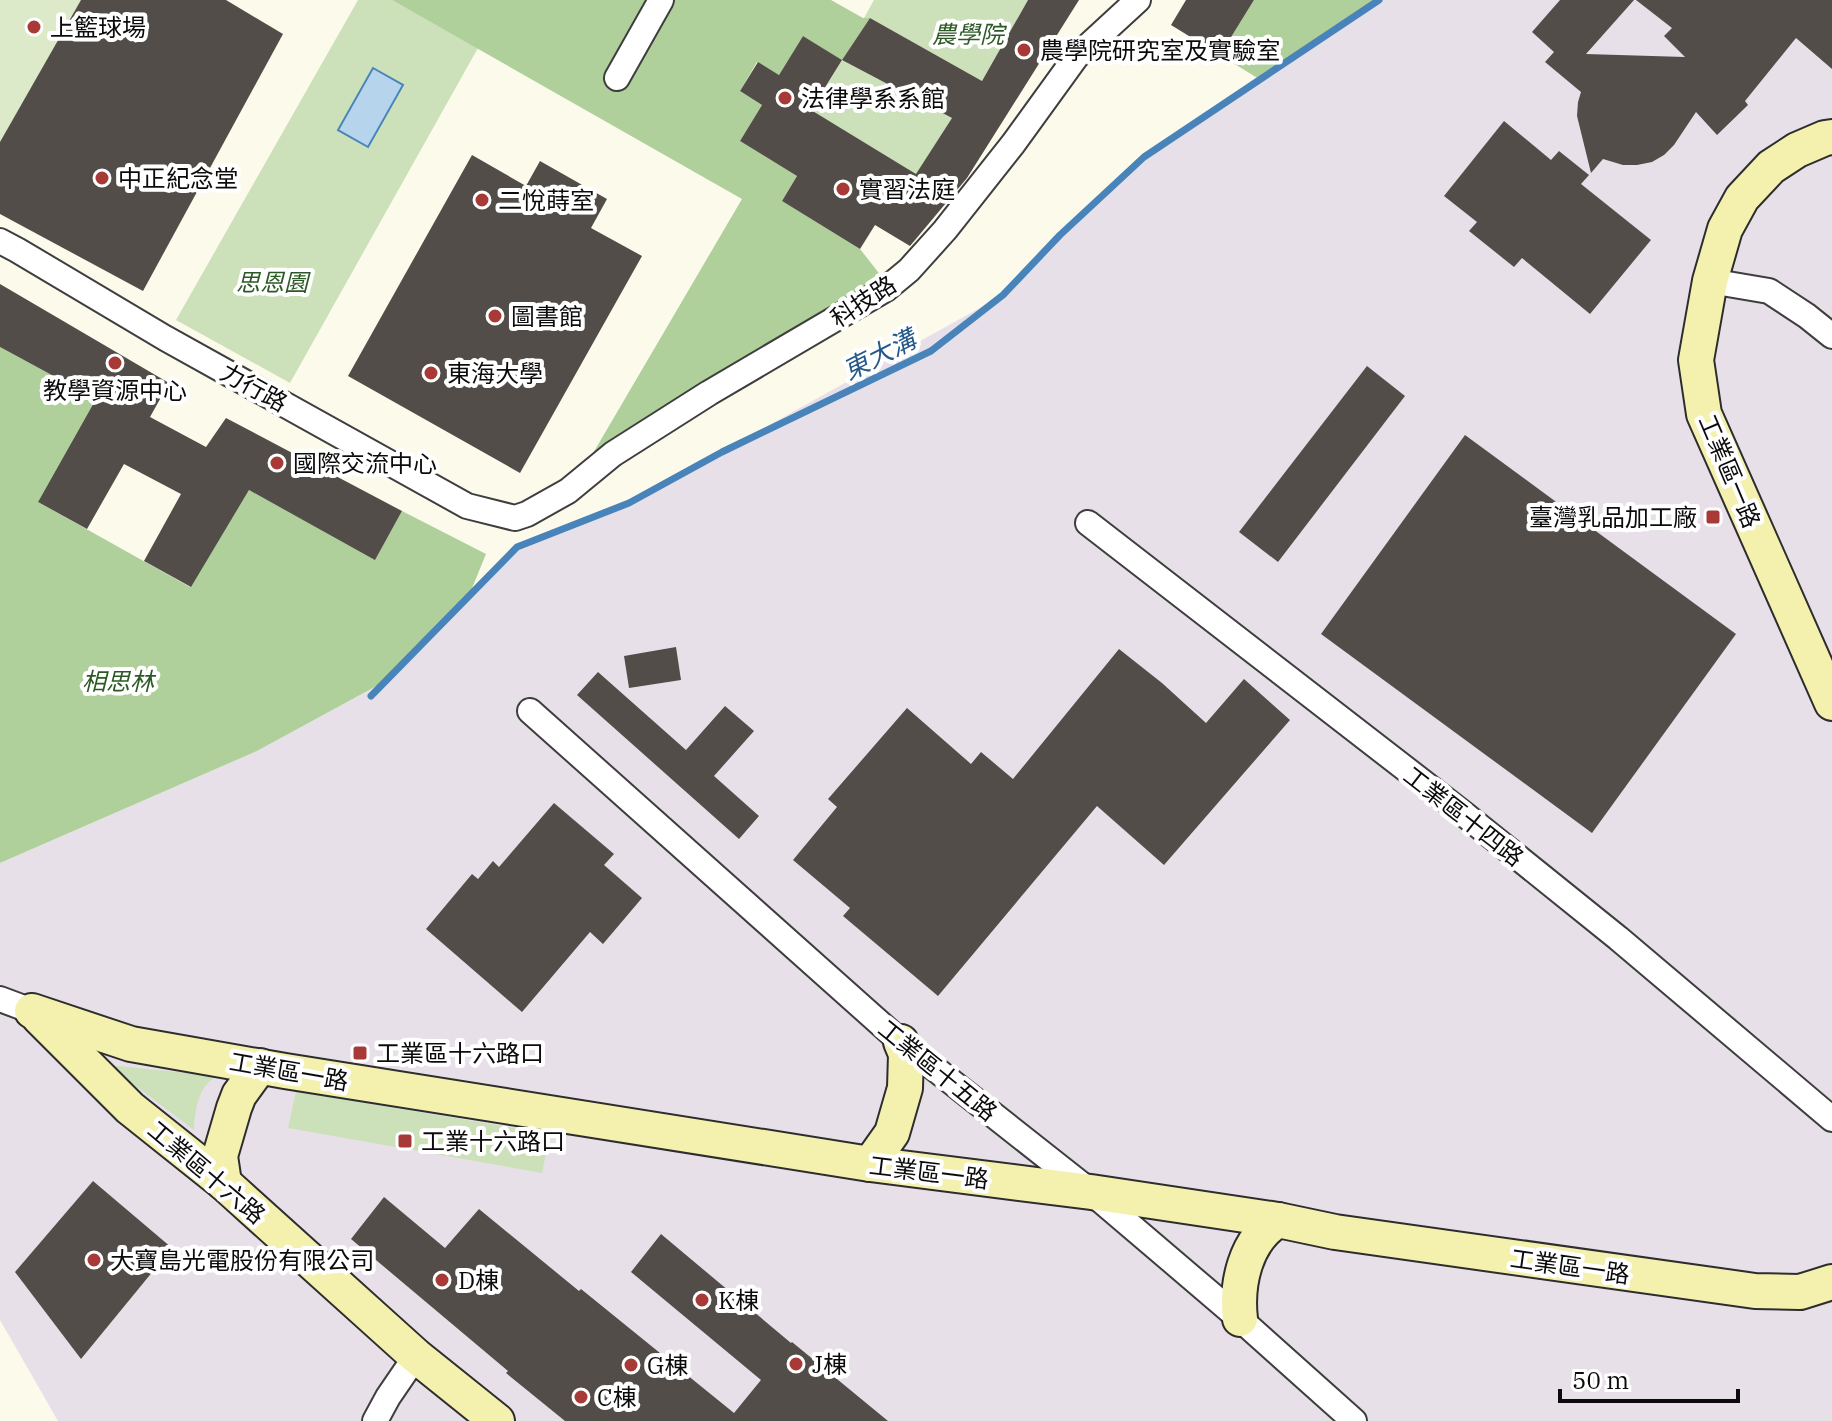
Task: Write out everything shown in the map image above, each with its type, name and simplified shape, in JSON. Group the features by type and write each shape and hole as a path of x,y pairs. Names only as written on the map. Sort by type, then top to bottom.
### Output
{"street":[{"path":"617,78 661,0"},
{"name":"科技路","path":"515,518 568,491 613,454 897,280 955,217 1076,57 1138,0"},
{"name":"工業區一路","path":"1832,137 1797,150 1771,167 1742,198 1725,229 1710,281 1696,360 1704,414 1832,703"},
{"name":"力行路","path":"0,241 165,338 467,506 515,518"},
{"path":"1710,281 1769,291 1832,336"},
{"name":"工業區十四路","path":"1088,523 1476,824 1618,938 1832,1119"},
{"name":"工業區十五路","path":"530,711 901,1042 1091,1192 1354,1421"},
{"path":"0,999 32,1011"},
{"name":"工業區一路","path":"32,1011 131,1044 870,1164 1091,1192 1278,1220 1335,1232 1755,1291 1800,1292 1832,1282"},
{"name":"工業區十六路","path":"32,1011 130,1108 224,1183 416,1356 497,1421"},
{"path":"870,1164 892,1133 905,1088 906,1054 901,1042"},
{"path":"224,1183 220,1156 234,1108 239,1095 260,1066"},
{"path":"1240,1319 1239,1294 1243,1269 1268,1226 1278,1220"},
{"path":"375,1421 416,1356"}],"shaded area":[{"path":"1379,0 1832,0 1832,1421 58,1421 0,1320 0,863 257,751 393,677 517,547 627,504 1003,295 1060,235 1144,157"}],"green space":[{"name":"上籃球場","path":"0,0 83,0 0,145"},
{"name":"思恩園","path":"358,0 392,0 478,48 290,383 176,320"},
{"path":"392,0 831,0 863,18 870,18 842,60 803,36 779,75 757,62 740,91 762,105 740,141 797,176 782,201 860,249 893,291 565,501 742,199"},
{"name":"農學院","path":"874,0 1028,0 982,81 870,18 864,18"},
{"path":"1254,0 1379,0 1259,79 1220,55"},
{"path":"842,60 952,118 912,182 908,169 830,122 797,176 778,165"},
{"name":"相思林","path":"0,347 96,399 38,502 190,587 249,490 375,559 402,511 486,554 470,593 393,677 257,751 0,863"},
{"path":"108,1065 218,1076 202,1092 194,1130"},
{"path":"296,1091 550,1134 542,1173 288,1128"}],"water":[{"path":"373,68 403,85 368,147 338,130"}],"building":[{"name":"中正紀念堂","path":"81,0 226,0 283,34 143,291 0,214 0,142"},
{"path":"1028,0 1079,0 967,178 910,246 875,225 860,249 782,201 797,176 740,141 762,105 740,91 758,62 779,75 803,36 842,60 870,18 982,81","holes":["842,60 952,118 916,174 811,110"]},
{"path":"1186,0 1254,0 1220,55 1171,25"},
{"path":"1560,0 1634,0 1586,54 1685,57 1664,36 1672,28 1636,0 1832,0 1832,69 1796,38 1745,101 1748,105 1717,135 1696,112 1674,145 1652,162 1623,165 1603,159 1591,173 1577,116 1581,92 1545,62 1554,52 1532,32"},
{"path":"1504,121 1551,160 1559,151 1589,175 1581,184 1651,240 1590,314 1522,258 1514,267 1469,231 1477,222 1444,196"},
{"name":"圖書館","path":"472,155 526,186 540,161 607,199 591,228 642,256 520,473 348,376"},
{"path":"0,284 169,383 150,417 206,447 226,418 402,511 375,560 249,490 191,587 144,561 181,494 124,464 87,529 38,502 96,399 0,347"},
{"path":"1367,366 1405,396 1278,562 1239,532"},
{"path":"1465,435 1736,634 1592,833 1321,634"},
{"path":"676,647 681,680 629,688 624,656"},
{"path":"1119,649 1206,723 1244,679 1290,720 1164,865 1097,806 938,996 843,916 850,908 793,860 837,807 828,799 907,708 971,764 981,752 1013,779"},
{"path":"598,672 686,750 725,706 754,731 714,776 759,816 739,839 577,695"},
{"path":"554,803 614,854 604,865 642,898 603,944 590,932 522,1012 426,929 472,874 478,879 493,861 499,867"},
{"name":"大寶島光電股份有限公司","path":"93,1181 172,1248 81,1359 15,1272"},
{"path":"384,1197 445,1248 479,1209 734,1413 761,1380 631,1272 661,1234 888,1421 565,1421 351,1239"}],"waterway":[{"name":"東大溝","path":"371,696 517,547 629,503 722,452 931,351 1003,295 1060,235 1144,157 1379,0"}],"place":[{"name":"上籃球場","path":"34,27"},
{"name":"農學院研究室及實驗室","path":"1024,50"},
{"name":"法律學系系館","path":"785,98"},
{"name":"中正紀念堂","path":"102,178"},
{"name":"實習法庭","path":"843,189"},
{"name":"二悅蒔室","path":"482,200"},
{"name":"圖書館","path":"495,316"},
{"name":"教學資源中心","path":"115,363"},
{"name":"東海大學","path":"431,373"},
{"name":"國際交流中心","path":"277,463"},
{"name":"臺灣乳品加工廠","path":"1713,517"},
{"name":"工業區十六路口","path":"360,1053"},
{"name":"工業十六路口","path":"405,1141"},
{"name":"大寶島光電股份有限公司","path":"94,1260"},
{"name":"D棟","path":"442,1280"},
{"name":"K棟","path":"702,1300"},
{"name":"J棟","path":"796,1364"},
{"name":"G棟","path":"631,1365"},
{"name":"C棟","path":"581,1397"}]}
